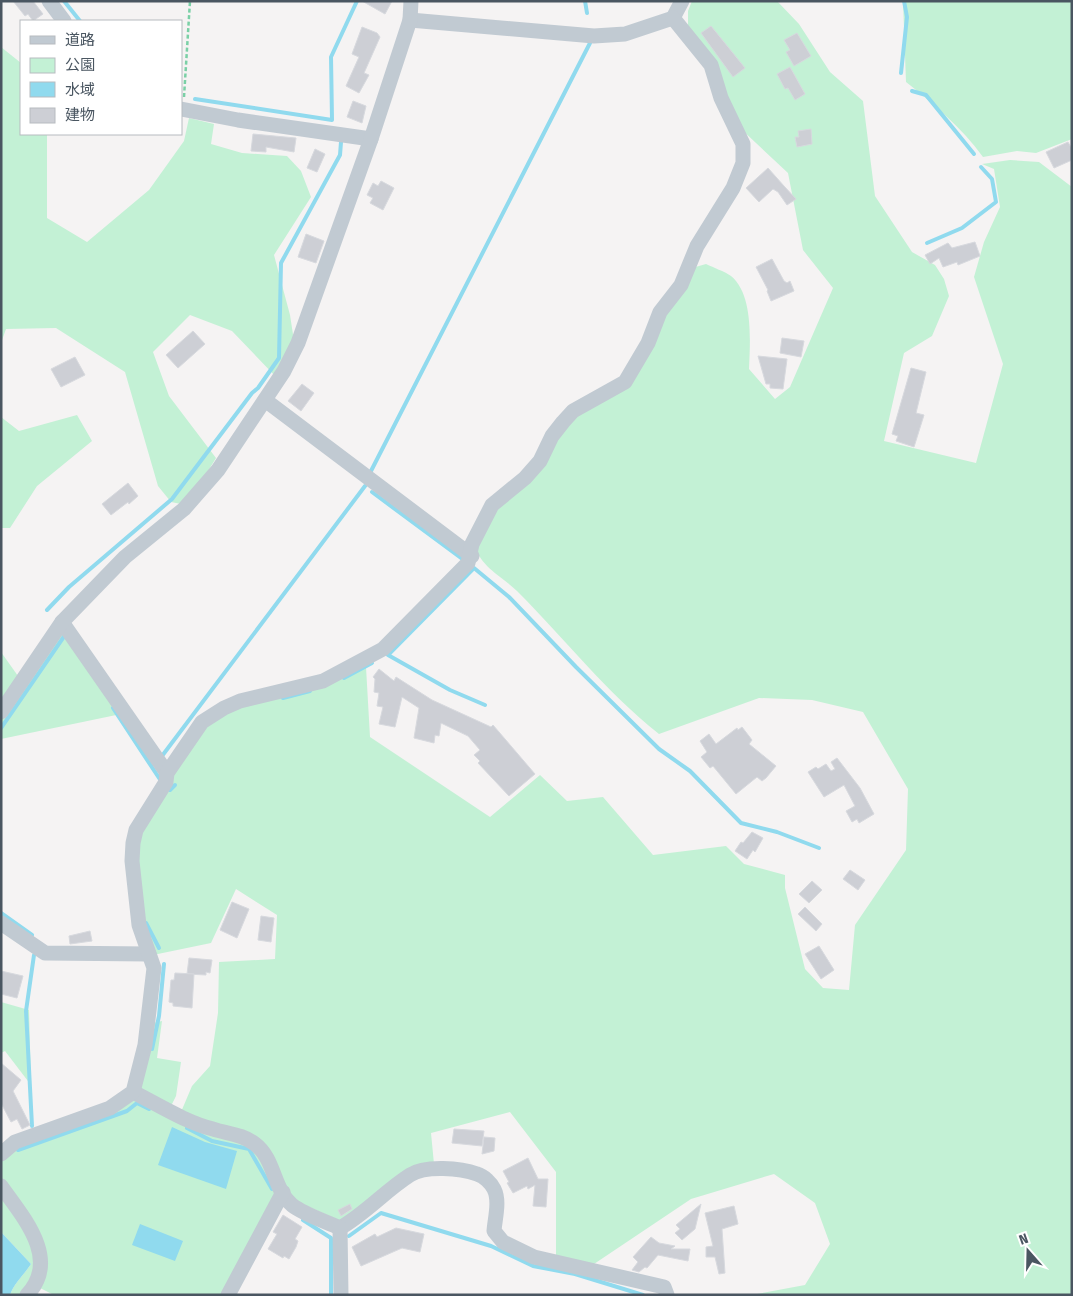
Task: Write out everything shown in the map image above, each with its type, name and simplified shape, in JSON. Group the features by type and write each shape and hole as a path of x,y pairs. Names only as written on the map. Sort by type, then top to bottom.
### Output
{"street":[{"path":"49,1 63,20"},
{"path":"1,712 62,622 125,557 184,509 218,470 284,371 298,343 371,139 410,20 411,1"},
{"path":"410,20 594,36 625,34 672,18 682,1"},
{"path":"1,1154 15,1142 110,1108 133,1092 145,1045 154,968 139,925 132,861 133,843 136,830 202,722 224,708 240,701 324,681 383,649 468,563 472,556 472,544 492,505 525,478 540,461 552,436 563,422 573,412 625,382 648,342 660,312 680,285 697,246 733,188 743,163 743,144 722,98 711,65 672,18"},
{"path":"182,110 371,139"},
{"path":"265,400 472,556"},
{"path":"62,622 165,781"},
{"path":"1,923 44,953 149,954"},
{"path":"133,1092 189,1120 213,1130 235,1133 254,1143 267,1155 283,1192 292,1204 340,1228"},
{"path":"340,1228 361,1216 410,1175 422,1170 435,1168 478,1174 488,1181 495,1190 497,1202 494,1230 503,1242 534,1257 664,1287 667,1295"},
{"path":"1,1186 38,1244 42,1263 40,1275 27,1295"},
{"path":"228,1295 283,1192"},
{"path":"340,1228 341,1295"}],"path":[{"path":"182,110 190,1"}],"green space":[{"path":"692,1 777,1 799,24 830,72 863,101 875,196 912,252 935,265 944,279 949,296 932,336 904,353 884,441 976,463 1003,364 974,277 984,242 1000,207 994,169 982,164 1010,160 1039,162 1072,187 1072,1295 752,1295 805,1285 830,1244 815,1203 774,1174 691,1199 591,1266 556,1257 556,1172 510,1112 431,1133 434,1164 345,1223 289,1198 271,1157 181,1112 192,1086 210,1066 218,1013 219,962 275,959 277,915 236,889 211,943 153,955 141,924 136,856 144,822 199,732 226,711 366,667 370,737 490,817 540,775 567,801 603,797 653,855 726,846 744,864 785,875 785,888 805,969 823,988 849,990 855,925 906,850 908,789 863,712 812,700 759,698 659,734 603,683 517,591 488,567 476,548 497,506 573,418 627,384 692,268 706,264 728,274 738,284 744,295 749,320 749,369 775,399 790,387 833,288 803,250 788,173 740,128 688,32 688,11"},
{"path":"903,1 1072,1 1072,139 1036,153 1017,151 983,157 947,117 906,82"},
{"path":"1,47 20,62 20,135 47,135 47,218 87,242 149,190 184,141 189,118 214,124 211,144 242,153 287,156 301,171 311,197 274,255 290,315 294,341 276,377 232,331 190,315 153,352 169,396 216,458 208,471 181,504 171,502 158,486 125,372 56,328 6,329 1,343"},
{"path":"77,415 92,441 37,486 10,528 1,528 1,417 19,431"},
{"path":"62,631 121,714 1,739 1,720"},
{"path":"1,652 18,676 1,700"},
{"path":"1,1002 29,1010 31,1085 5,1051 1,1053"},
{"path":"162,1021 157,1058 181,1062 176,1096 171,1106 141,1091 137,1085 153,1023"},
{"path":"134,1098 252,1144 279,1194 225,1295 54,1295 40,1288 47,1269 1,1179 1,1160 7,1152"},
{"path":"1,1194 17,1214 38,1257 24,1295 10,1295 31,1264 1,1232"}],"water":[{"path":"172,1127 205,1142 237,1151 226,1189 158,1165"},
{"path":"140,1224 183,1241 175,1261 132,1245"},
{"path":"1,1232 31,1264 10,1295 1,1295"}],"building":[{"path":"13,1 33,1 43,14 34,20 28,14 25,16"},
{"path":"362,1 392,1 385,14"},
{"path":"711,26 745,68 733,77 701,33"},
{"path":"362,27 377,33 380,37 364,73 369,75 359,93 346,86 359,57 352,54"},
{"path":"797,33 811,56 794,66 786,52 790,50 784,40"},
{"path":"790,67 805,94 795,100 788,88 785,89 777,74"},
{"path":"353,101 366,106 362,123 347,117"},
{"path":"811,129 812,144 797,147 795,137 799,137 798,131"},
{"path":"253,134 296,138 294,152 266,147 266,152 251,151"},
{"path":"1068,142 1072,149 1072,160 1054,168 1046,152"},
{"path":"315,149 325,154 317,172 307,168"},
{"path":"768,168 796,199 787,205 778,192 773,189 759,202 746,188"},
{"path":"381,181 394,188 383,210 370,203 373,198 367,195 373,183 378,186"},
{"path":"306,234 324,241 316,263 298,257"},
{"path":"975,242 980,256 958,265 957,262 943,267 939,258 930,264 925,255 948,243 952,248"},
{"path":"772,259 784,281 787,283 790,281 794,291 771,301 768,290 756,267"},
{"path":"193,331 205,344 178,368 166,355"},
{"path":"782,338 804,341 801,357 780,353"},
{"path":"758,356 787,359 783,389 770,388 770,384 766,384"},
{"path":"75,357 85,375 61,387 51,369"},
{"path":"911,368 926,372 916,413 924,415 914,447 896,441 898,436 892,434"},
{"path":"302,384 314,393 301,411 288,401"},
{"path":"128,483 138,496 111,515 102,504"},
{"path":"379,669 394,681 396,677 432,700 491,727 493,725 535,774 509,796 478,763 480,761 474,755 480,750 468,736 441,723 439,736 435,735 434,743 414,738 419,708 402,697 395,727 379,724 383,707 377,706 379,693 374,692 375,679 373,677"},
{"path":"742,727 752,740 749,744 776,766 762,781 757,777 736,794 713,766 710,768 701,757 707,752 700,741 709,734 716,744 737,728 738,730"},
{"path":"837,758 860,788 874,814 859,823 857,819 852,822 846,811 855,806 844,785 824,797 808,772 826,764 831,771 835,769 831,762"},
{"path":"752,832 763,838 755,852 753,850 747,859 735,851 741,842 743,843"},
{"path":"850,870 865,880 858,890 843,879"},
{"path":"812,881 822,890 809,903 799,894"},
{"path":"232,902 249,909 237,938 220,930"},
{"path":"805,907 822,924 816,931 798,914"},
{"path":"261,916 274,918 271,942 258,940"},
{"path":"90,931 92,941 70,944 69,936"},
{"path":"819,946 834,970 821,979 805,954"},
{"path":"189,958 212,960 210,973 206,972 206,975 187,974"},
{"path":"1,971 23,976 17,998 1,994"},
{"path":"175,973 194,974 192,1008 173,1006 173,1003 169,1002 171,980 174,980"},
{"path":"1,1063 21,1080 13,1091 30,1125 22,1129 17,1119 11,1122 1,1103"},
{"path":"454,1129 484,1131 482,1146 452,1143"},
{"path":"484,1137 495,1138 494,1151 482,1154"},
{"path":"528,1158 538,1179 548,1179 546,1207 533,1206 535,1185 528,1189 527,1186 513,1193 507,1183 509,1182 503,1171"},
{"path":"350,1204 352,1209 341,1216 338,1210"},
{"path":"701,1204 695,1229 682,1240 675,1233 680,1229 676,1225"},
{"path":"734,1206 738,1224 722,1229 725,1273 719,1274 715,1257 706,1257 706,1247 713,1246 705,1213"},
{"path":"283,1215 302,1227 295,1239 298,1241 296,1247 289,1259 284,1256 283,1258 268,1249 277,1234 273,1232"},
{"path":"396,1228 424,1234 420,1252 402,1248 361,1266 352,1247 375,1234 377,1237"},
{"path":"651,1237 659,1243 675,1246 671,1249 690,1249 688,1261 658,1255 647,1268 645,1267 639,1272 632,1270 638,1262 633,1257"}],"waterway":[{"path":"64,1 79,20"},
{"path":"195,99 332,120 331,57 357,1"},
{"path":"585,1 587,13"},
{"path":"901,73 907,17 904,1"},
{"path":"371,471 590,43"},
{"path":"912,91 926,95 974,154"},
{"path":"47,610 69,587 172,499 279,358 281,263 340,155 341,142"},
{"path":"927,243 962,228 996,202 992,179 981,167"},
{"path":"162,756 365,486"},
{"path":"372,492 461,558"},
{"path":"485,705 450,690 388,655 474,568 509,597 659,749 690,771 741,823 777,832 819,848"},
{"path":"1,728 65,635"},
{"path":"344,678 372,663"},
{"path":"283,698 310,691"},
{"path":"113,708 161,781"},
{"path":"170,790 175,785"},
{"path":"1,913 32,935"},
{"path":"146,923 159,948"},
{"path":"32,1126 26,1011 34,955"},
{"path":"152,1049 159,1016 164,964"},
{"path":"18,1150 127,1111 137,1103 149,1109"},
{"path":"187,1128 212,1141 249,1149 272,1189"},
{"path":"349,1236 381,1213 491,1246 533,1266 575,1274 643,1295"},
{"path":"303,1220 331,1238 331,1295"}]}
